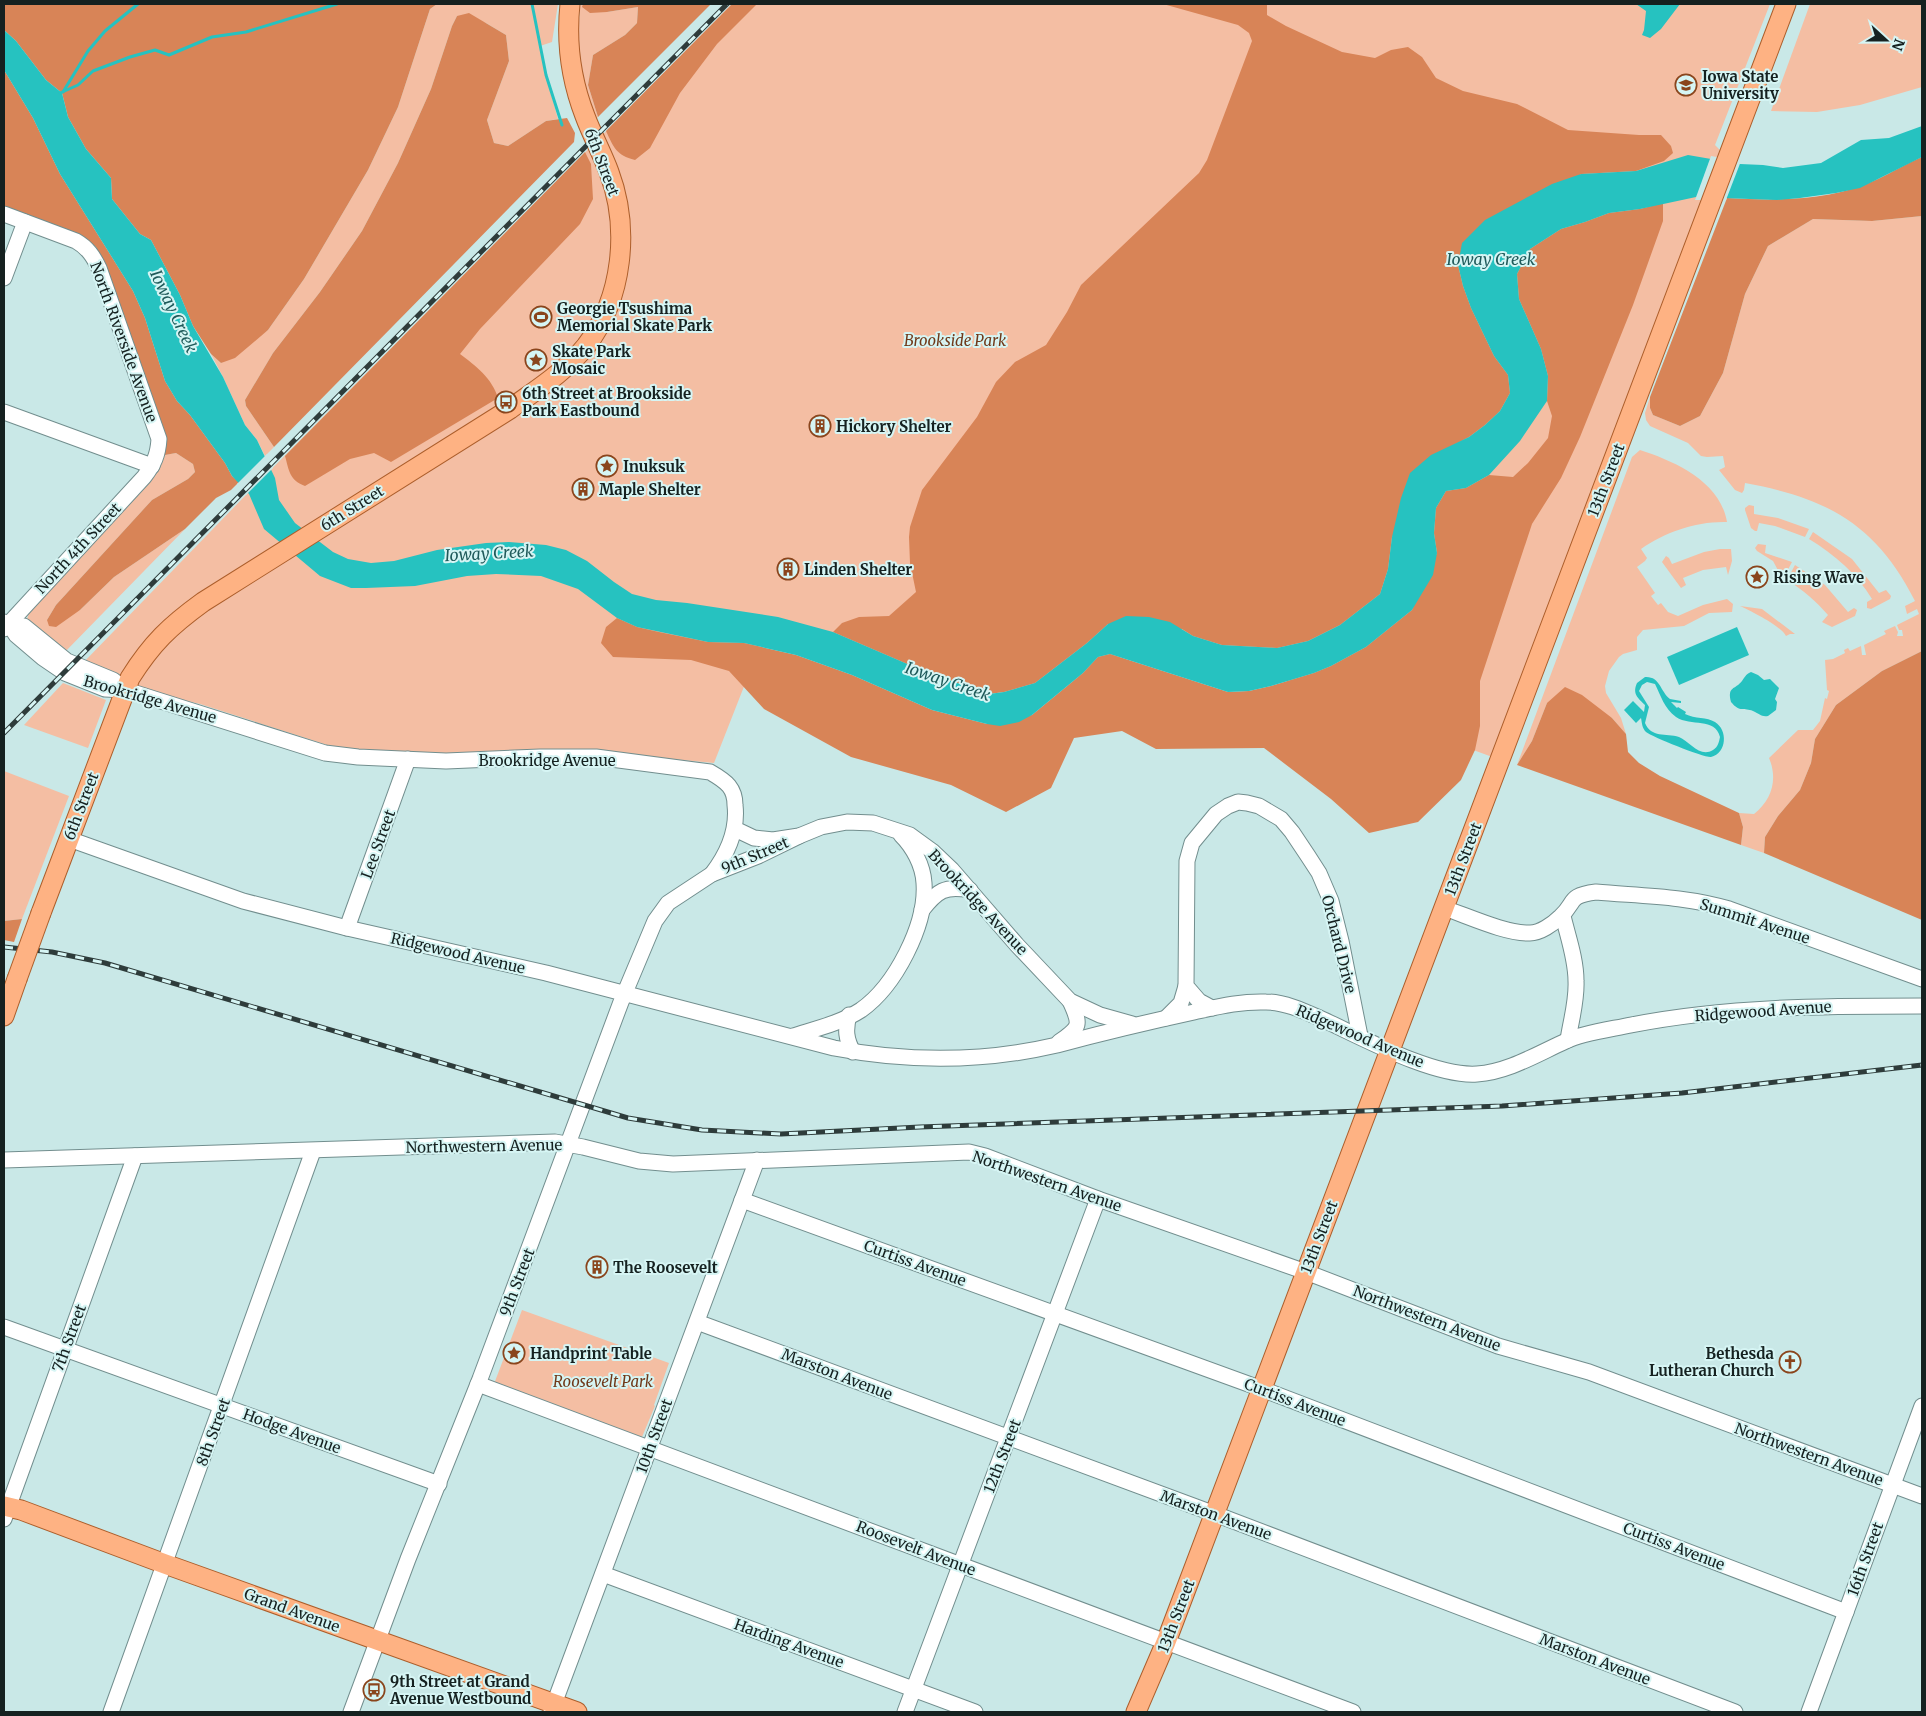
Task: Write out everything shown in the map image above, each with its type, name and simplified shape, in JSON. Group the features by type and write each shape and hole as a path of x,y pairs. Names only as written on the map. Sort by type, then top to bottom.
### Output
{"main road":[{"name":"6th Street","path":"4,1016 68,839 130,678 147,651 175,622 267,561 510,409 564,369 596,331 611,298 618,274 621,233 620,213 617,195 584,115 571,69 569,42 570,4"},
{"name":"13th Street","path":"1136,1712 1166,1642 1215,1514 1786,4"},
{"name":"Grand Avenue","path":"5,1508 379,1641 553,1708 576,1712"}],"street":[{"name":"North Riverside Avenue","path":"4,214 76,241 92,255 99,268 159,439 158,454 152,466"},
{"path":"4,278 25,222"},
{"path":"4,412 152,466"},
{"name":"North 4th Street","path":"5,625 152,466"},
{"path":"5,625 24,626 67,661 113,680 126,690"},
{"name":"Brookridge Avenue","path":"5,625 43,658 65,673 105,689 126,690 325,753 358,757 446,761 596,757 710,772 724,780 731,788 736,815 735,829 754,838 772,840 799,836 821,827 847,822 873,823 910,835 932,851 970,890 1017,945 1070,1001 1078,1018 1077,1025 1073,1032 1053,1045"},
{"name":"Lee Street","path":"347,928 408,759"},
{"name":"Orchard Drive","path":"1166,1018 1180,1003 1186,992 1186,875 1187,861 1192,843 1216,814 1238,802 1259,806 1281,819 1292,832 1319,873 1331,900 1360,1036"},
{"name":"9th Street","path":"712,874 722,861 735,829"},
{"path":"793,1036 828,1025 861,1010 882,989 899,966 913,938 921,911 924,881 918,860 909,842 896,830"},
{"name":"9th Street","path":"351,1712 408,1559 440,1484 625,993 655,921 668,903 712,874 758,856 799,836"},
{"name":"Ridgewood Avenue","path":"68,839 243,901 347,928 546,973 853,1052 910,1058 992,1055 1053,1045 1212,1008 1267,1001 1291,1006 1390,1051 1457,1074 1478,1074 1517,1064 1568,1040 1633,1025 1699,1014 1786,1007 1922,1006"},
{"path":"921,911 934,894 945,889 957,887 970,890"},
{"name":"Summit Avenue","path":"1563,916 1572,900 1582,894 1596,892 1707,902 1922,979"},
{"path":"1444,908 1510,930 1532,934 1552,925 1563,916 1576,980 1576,1002 1568,1040"},
{"path":"1186,986 1199,1001 1212,1008"},
{"name":"Brookridge Avenue","path":"1070,1001 1100,1015 1134,1025"},
{"path":"849,1015 846,1036 853,1052"},
{"name":"Northwestern Avenue","path":"4,1160 555,1142 638,1161 673,1164 968,1152 985,1156 1098,1199 1306,1272 1498,1346 1590,1372 1922,1496"},
{"name":"8th Street","path":"111,1712 313,1151"},
{"name":"7th Street","path":"5,1508 135,1156"},
{"name":"10th Street","path":"553,1708 757,1160"},
{"name":"12th Street","path":"905,1712 1098,1199"},
{"name":"Curtiss Avenue","path":"742,1200 1262,1389 1846,1612"},
{"name":"Marston Avenue","path":"697,1322 1008,1439 1215,1514 1735,1712"},
{"name":"Hodge Avenue","path":"4,1327 440,1484"},
{"name":"Roosevelt Avenue","path":"478,1384 1354,1712"},
{"name":"16th Street","path":"1809,1712 1922,1406"},
{"name":"Harding Avenue","path":"603,1574 975,1712"}],"green space":[{"path":"437,4 558,4 552,42 540,46 558,119 546,121 508,146 494,143 487,120 509,61 506,35 486,23 457,16 431,89 398,163 362,231 320,292 273,353 245,400 246,406 274,447 265,456 257,440 245,425 211,354 221,363 268,330 304,279 368,170 398,107 430,9"},
{"path":"580,4 583,4 583,7 607,12 638,7 637,23 625,35 593,55 588,85 598,117 595,120 583,84 578,39"},
{"name":"Brookside Park","path":"732,4 1770,4 1715,145 1721,151 1495,758 1161,635 1035,699 765,633 714,763 597,752 445,754 358,750 327,745 200,704 146,691 82,664 241,500"},
{"path":"1810,4 1922,4 1922,87 1860,105 1817,112 1771,111"},
{"path":"1922,216 1922,651 1882,671 1836,705 1815,739 1811,763 1800,790 1778,816 1765,837 1764,853 1741,845 1743,827 1739,813 1754,814 1769,796 1772,789 1773,774 1769,758 1798,730 1813,730 1820,721 1825,698 1827,699 1829,691 1827,690 1825,660 1833,659 1845,653 1844,650 1848,648 1850,651 1861,646 1862,655 1866,655 1864,645 1886,634 1884,631 1895,626 1898,632 1897,636 1903,636 1902,630 1899,630 1897,625 1919,614 1917,609 1907,614 1905,606 1915,601 1900,574 1884,552 1866,534 1846,519 1825,507 1801,497 1774,489 1745,483 1742,493 1735,490 1719,470 1725,467 1723,456 1701,456 1688,443 1650,426 1646,420 1645,413 1650,397 1650,408 1653,415 1680,426 1700,416 1723,373 1745,294 1768,246 1813,219 1872,221"},
{"path":"1640,450 1681,467 1705,484 1723,508 1727,522 1704,523 1682,529 1660,537 1641,549 1647,558 1637,567 1655,593 1651,596 1658,605 1661,603 1668,612 1678,616 1703,605 1727,599 1733,604 1732,612 1709,613 1684,626 1643,630 1637,637 1637,650 1619,657 1609,671 1605,686 1606,693 1621,718 1626,734 1612,718 1547,703 1532,741 1517,765 1632,457"},
{"path":"163,453 165,455 176,453 193,464 195,472 188,479 152,500 56,605 47,620 80,610 114,577 185,529 63,654 29,625 27,619 29,613"},
{"path":"1749,505 1754,506 1754,514 1778,518 1809,529 1805,537 1775,526 1759,523 1757,531 1755,531 1751,528 1745,510"},
{"path":"1813,532 1852,559 1879,593 1886,590 1891,596 1890,599 1871,609 1867,608 1867,602 1872,599 1866,590 1844,565 1828,551 1809,539"},
{"path":"1758,544 1766,545 1765,553 1792,562 1780,585 1780,574 1773,561 1757,551 1755,548"},
{"path":"1731,549 1732,561 1728,575 1726,567 1703,570 1683,578 1686,585 1681,588 1662,562 1666,556 1672,564 1704,552"},
{"path":"1795,565 1825,585 1848,612 1854,608 1857,610 1855,616 1832,627 1822,622 1828,615 1809,596 1787,580"},
{"path":"1752,567 1760,567 1766,573 1766,581 1760,587 1752,587 1746,581 1746,573"},
{"path":"1740,606 1762,609 1795,634 1786,636 1772,623"},
{"path":"63,683 106,700 88,748 24,725"},
{"path":"4,771 69,796 22,919 4,921"},
{"name":"Roosevelt Park","path":"522,1310 669,1363 655,1406 642,1437 494,1384"}],"shaded area":[{"path":"4,4 437,4 430,9 398,107 368,170 304,279 268,330 235,358 221,363 211,354 193,326 180,295 151,240 140,234 112,199 111,178 86,149 68,117 62,93 46,80 16,41 4,30"},
{"path":"583,4 711,4 598,117 588,85 593,55 625,35 637,23 638,7 590,13 582,7"},
{"path":"732,4 757,4 717,44 680,93 650,148 635,160 624,156 616,150 606,131"},
{"path":"1163,4 1267,4 1267,15 1342,52 1375,58 1391,50 1408,47 1422,57 1436,78 1463,91 1517,104 1568,130 1661,135 1671,146 1673,153 1664,161 1636,171 1581,174 1458,265 1471,308 1494,356 1508,375 1510,393 1500,411 1485,425 1469,437 1450,447 1392,537 1388,569 1380,594 1340,625 1308,641 1277,648 1222,645 1193,636 1182,629 1108,624 1087,643 1035,683 1004,692 989,694 926,672 833,632 842,623 859,617 889,616 916,592 910,563 909,537 910,527 922,490 977,417 996,382 1015,362 1046,345 1067,312 1081,285 1199,173 1207,160 1252,41 1249,33 1238,25"},
{"path":"469,13 506,35 509,61 487,120 494,143 508,146 546,121 567,118 575,133 574,142 274,447 246,406 245,400 273,353 320,292 362,231 398,163 431,89 452,26 457,16"},
{"path":"4,70 33,118 60,174 133,291 145,318 165,381 177,401 190,415 225,463 232,476 239,482 231,490 216,498 185,529 114,577 80,610 56,627 49,626 47,620 56,605 152,500 188,479 195,472 193,464 176,453 165,455 163,453 118,305 96,247 82,236 4,208"},
{"path":"585,152 591,164 593,199 580,224 480,329 460,354 488,378 498,398 391,462 374,453 350,459 305,486 296,481 290,474 285,456"},
{"path":"1922,157 1922,216 1872,221 1813,219 1768,246 1745,294 1723,373 1700,416 1680,426 1653,415 1650,408 1650,397 1727,198 1785,199 1842,192 1878,179"},
{"path":"1663,203 1663,221 1633,305 1580,437 1561,478 1532,524 1480,681 1480,726 1475,750 1461,780 1418,822 1369,833 1331,799 1264,748 1156,749 1122,731 1074,738 1051,788 1006,812 951,785 851,757 764,709 729,671 691,660 613,657 601,643 606,627 617,618 637,627 708,642 744,643 796,655 852,675 932,710 987,724 1032,715 1083,673 1098,657 1110,654 1228,692 1249,691 1271,686 1331,666 1366,647 1412,610 1437,553 1434,533 1436,508 1446,491 1466,488 1489,475 1513,477 1528,463 1548,438 1552,416 1547,401 1548,376 1541,349 1519,299 1517,274 1530,249 1561,229 1609,213 1640,209"},
{"path":"1922,651 1922,920 1764,853 1765,837 1778,816 1800,790 1811,763 1815,739 1836,705 1882,671"},
{"path":"1565,687 1582,695 1612,718 1626,734 1628,752 1639,763 1660,776 1739,813 1743,827 1741,845 1517,765 1532,741 1547,703"},
{"path":"22,919 14,942 4,940 4,921"}],"water":[{"path":"1636,4 1680,4 1661,29 1650,38 1642,35 1646,11"},
{"name":"Ioway Creek","path":"4,30 16,41 46,80 62,93 68,117 86,149 111,178 112,199 140,234 151,240 180,295 193,326 223,377 245,425 257,440 275,478 279,500 295,523 333,552 348,559 371,563 394,561 437,550 486,543 509,542 546,545 566,550 587,561 632,594 656,600 778,617 833,632 926,672 989,694 1004,692 1035,683 1087,643 1108,624 1126,616 1149,617 1170,622 1193,636 1222,645 1277,648 1308,641 1340,625 1380,594 1388,569 1392,537 1401,498 1410,473 1431,455 1469,437 1485,425 1500,411 1510,393 1508,375 1494,356 1471,308 1458,265 1462,243 1485,220 1552,184 1581,174 1636,171 1688,155 1740,164 1783,168 1821,163 1861,140 1889,138 1922,126 1922,157 1860,188 1836,193 1777,200 1696,197 1640,209 1609,213 1561,229 1530,249 1517,274 1519,299 1541,349 1548,376 1547,401 1520,441 1489,475 1466,488 1446,491 1436,508 1434,533 1437,553 1433,575 1412,610 1366,647 1331,666 1314,673 1249,691 1228,692 1110,654 1098,657 1083,673 1032,715 1019,722 1000,726 932,710 852,675 796,655 744,643 708,642 637,627 617,618 578,589 541,576 496,574 467,576 415,586 351,588 320,576 264,529 249,494 232,476 225,463 190,415 177,401 165,381 145,318 133,291 60,174 33,118 4,70"},
{"path":"1737,627 1749,655 1679,685 1667,657"},
{"path":"1751,672 1764,680 1770,679 1779,688 1775,699 1777,702 1776,710 1768,716 1740,709 1731,702 1730,693 1732,689"},
{"path":"1645,677 1654,679 1670,699 1681,701 1681,703 1671,702 1677,708 1686,712 1685,714 1715,722 1722,730 1724,736 1723,746 1720,751 1711,757 1707,756 1678,747 1646,732 1641,718 1636,723 1624,710 1633,701 1644,712 1645,705 1635,693 1637,683","holes":["1647,682 1655,684 1666,706 1676,717 1688,722 1708,725 1717,731 1720,737 1715,749 1708,752 1699,751 1679,737 1655,733 1648,728 1645,723 1649,707 1639,691 1642,685"]}],"pier":[{"path":"1711,156 1741,161 1726,200 1695,200"},
{"path":"267,454 273,468 246,495 237,484"}],"waterway":[{"path":"63,92 88,51 105,31 138,4"},
{"path":"60,93 78,85 93,71 130,57 155,50 169,55 212,37 246,32 337,4"},
{"path":"532,4 546,75 562,125"}],"railway":[{"path":"4,733 727,4"},
{"path":"4,947 52,952 105,963 628,1118 702,1130 781,1134 920,1127 1502,1106 1682,1093 1922,1065"}],"place":[{"name":"Iowa State University","path":"1686,85"},
{"name":"Georgie Tsushima Memorial Skate Park","path":"541,317"},
{"name":"Skate Park Mosaic","path":"536,360"},
{"name":"6th Street at Brookside Park Eastbound","path":"506,402"},
{"name":"Hickory Shelter","path":"820,426"},
{"name":"Inuksuk","path":"607,466"},
{"name":"Maple Shelter","path":"583,489"},
{"name":"Linden Shelter","path":"788,569"},
{"name":"Rising Wave","path":"1757,577"},
{"name":"The Roosevelt","path":"597,1267"},
{"name":"Handprint Table","path":"514,1353"},
{"name":"Bethesda Lutheran Church","path":"1790,1362"},
{"name":"9th Street at Grand Avenue Westbound","path":"374,1690"}]}
